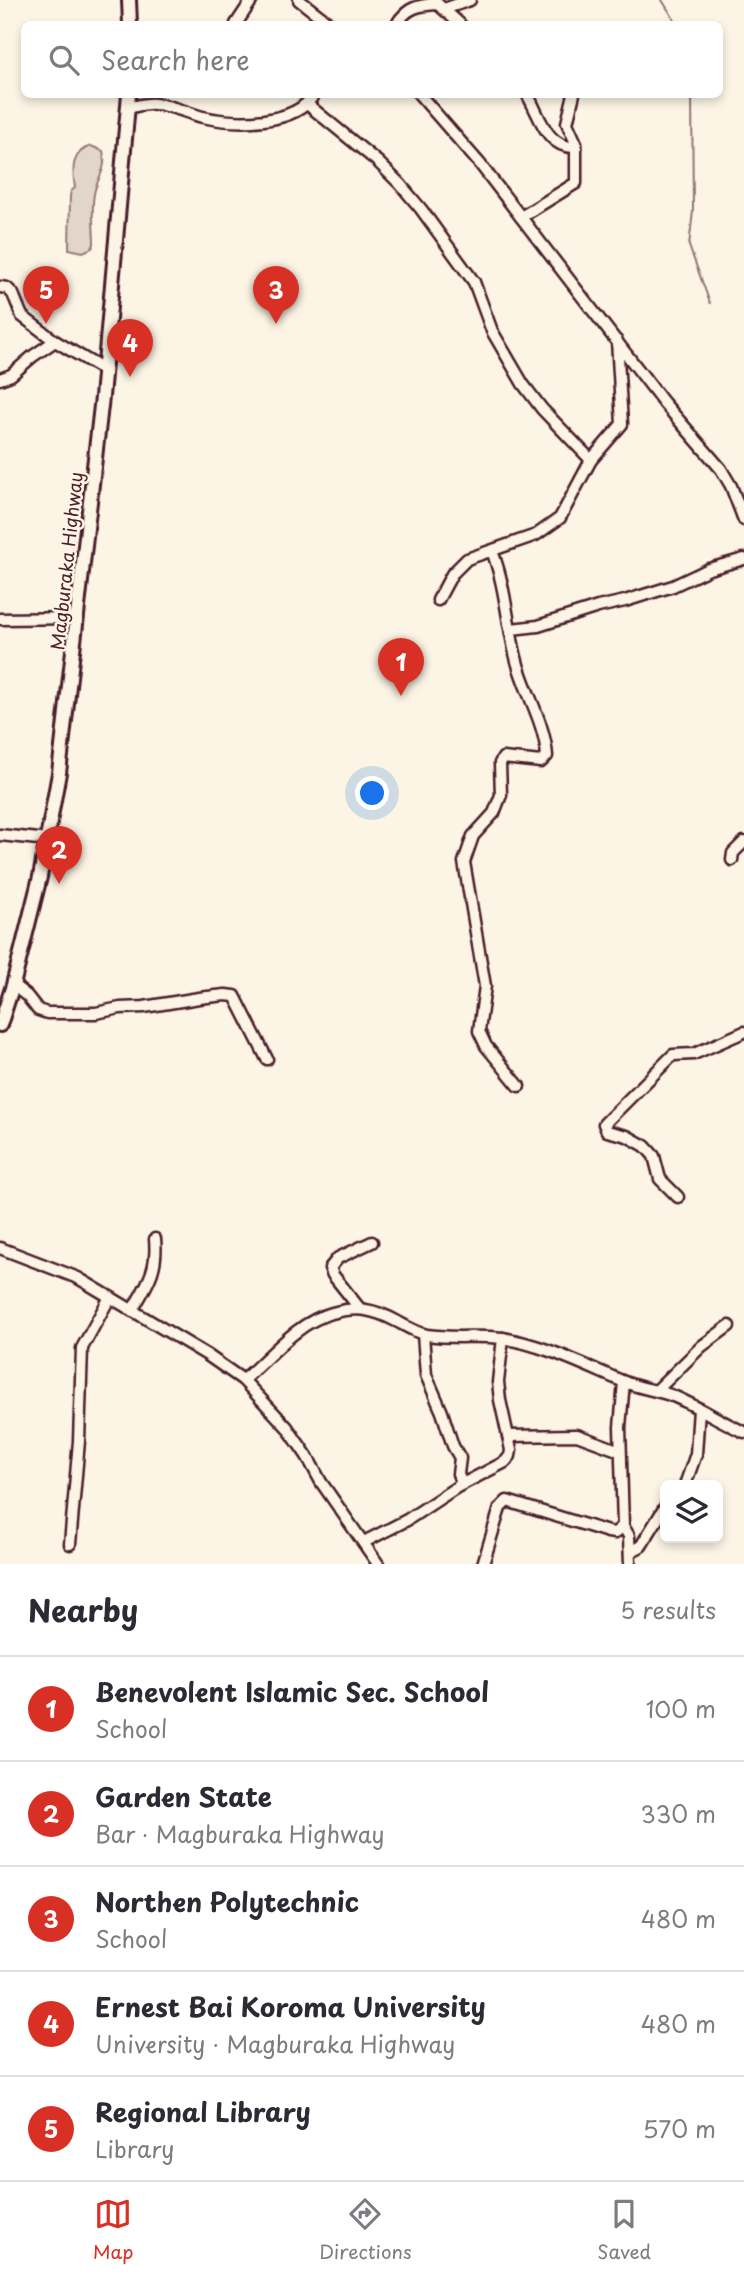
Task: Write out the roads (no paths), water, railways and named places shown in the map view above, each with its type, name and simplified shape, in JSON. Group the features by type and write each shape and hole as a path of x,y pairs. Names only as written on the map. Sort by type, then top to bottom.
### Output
{"main road":[{"path":"129,0 130,21"},
{"name":"Magburaka Highway","path":"0,1025 13,985 48,839 59,773 104,370 129,98"}],"street":[{"path":"238,21 252,0"},
{"path":"299,0 327,21"},
{"path":"399,21 413,7 470,0"},
{"path":"438,4 457,21"},
{"path":"128,108 157,104 206,118 255,121 280,118 307,104 311,98"},
{"path":"423,98 521,217 664,403 721,469 731,486 744,520"},
{"path":"529,98 546,132 562,146 576,147"},
{"path":"521,217 576,183 576,147 567,123 573,98"},
{"path":"307,104 378,162 421,209 470,276 492,331 523,384 542,409 591,460"},
{"path":"0,286 13,294 22,316 55,341 104,370"},
{"path":"0,379 11,375 33,355 55,341"},
{"path":"438,600 458,567 467,559 536,535 560,518 591,460 622,424 617,341"},
{"path":"492,551 498,566 519,668 545,736 547,755 541,762 503,758 500,763 501,795 494,813 473,836 464,862 485,986 479,1031 486,1046 519,1086"},
{"path":"511,629 538,626 625,601 673,586 709,569 744,559"},
{"path":"0,619 78,618"},
{"path":"0,835 48,839"},
{"path":"732,860 733,853 744,842"},
{"path":"13,985 27,996 38,1010 47,1013 96,1013 199,998 235,996 267,1059"},
{"path":"678,1197 660,1179 654,1156 645,1146 627,1136 607,1131 604,1124 673,1055 694,1054 744,1032"},
{"path":"132,1311 155,1264 155,1239"},
{"path":"360,1309 330,1268 338,1258 372,1242"},
{"path":"0,1248 78,1278 207,1355 243,1380 287,1427 321,1482 378,1564"},
{"path":"70,1544 79,1441 82,1348 110,1297"},
{"path":"243,1380 287,1340 312,1322 329,1314 369,1309 423,1334 503,1338 541,1348 624,1382 657,1390 744,1432"},
{"path":"657,1390 702,1346 729,1326"},
{"path":"423,1334 426,1375 460,1458 458,1474 462,1484"},
{"path":"364,1542 407,1520 462,1484 505,1462 510,1456 498,1382 503,1338"},
{"path":"624,1382 620,1451 623,1526 629,1536 630,1564"},
{"path":"687,1480 696,1454 699,1409"},
{"path":"508,1436 577,1435 620,1451"},
{"path":"483,1564 500,1508 508,1502 608,1532 615,1533 623,1526"},
{"path":"631,1552 641,1546 660,1515"}],"waterway":[{"path":"662,0 675,21"},
{"path":"692,98 693,211 689,246 710,303"}],"place":[{"name":"Regional Library","path":"46,324"},
{"name":"Northen Polytechnic","path":"276,324"},
{"name":"Ernest Bai Koroma University","path":"130,377"},
{"name":"Benevolent Islamic Sec. School","path":"401,696"},
{"name":"Garden State","path":"59,884"}]}
